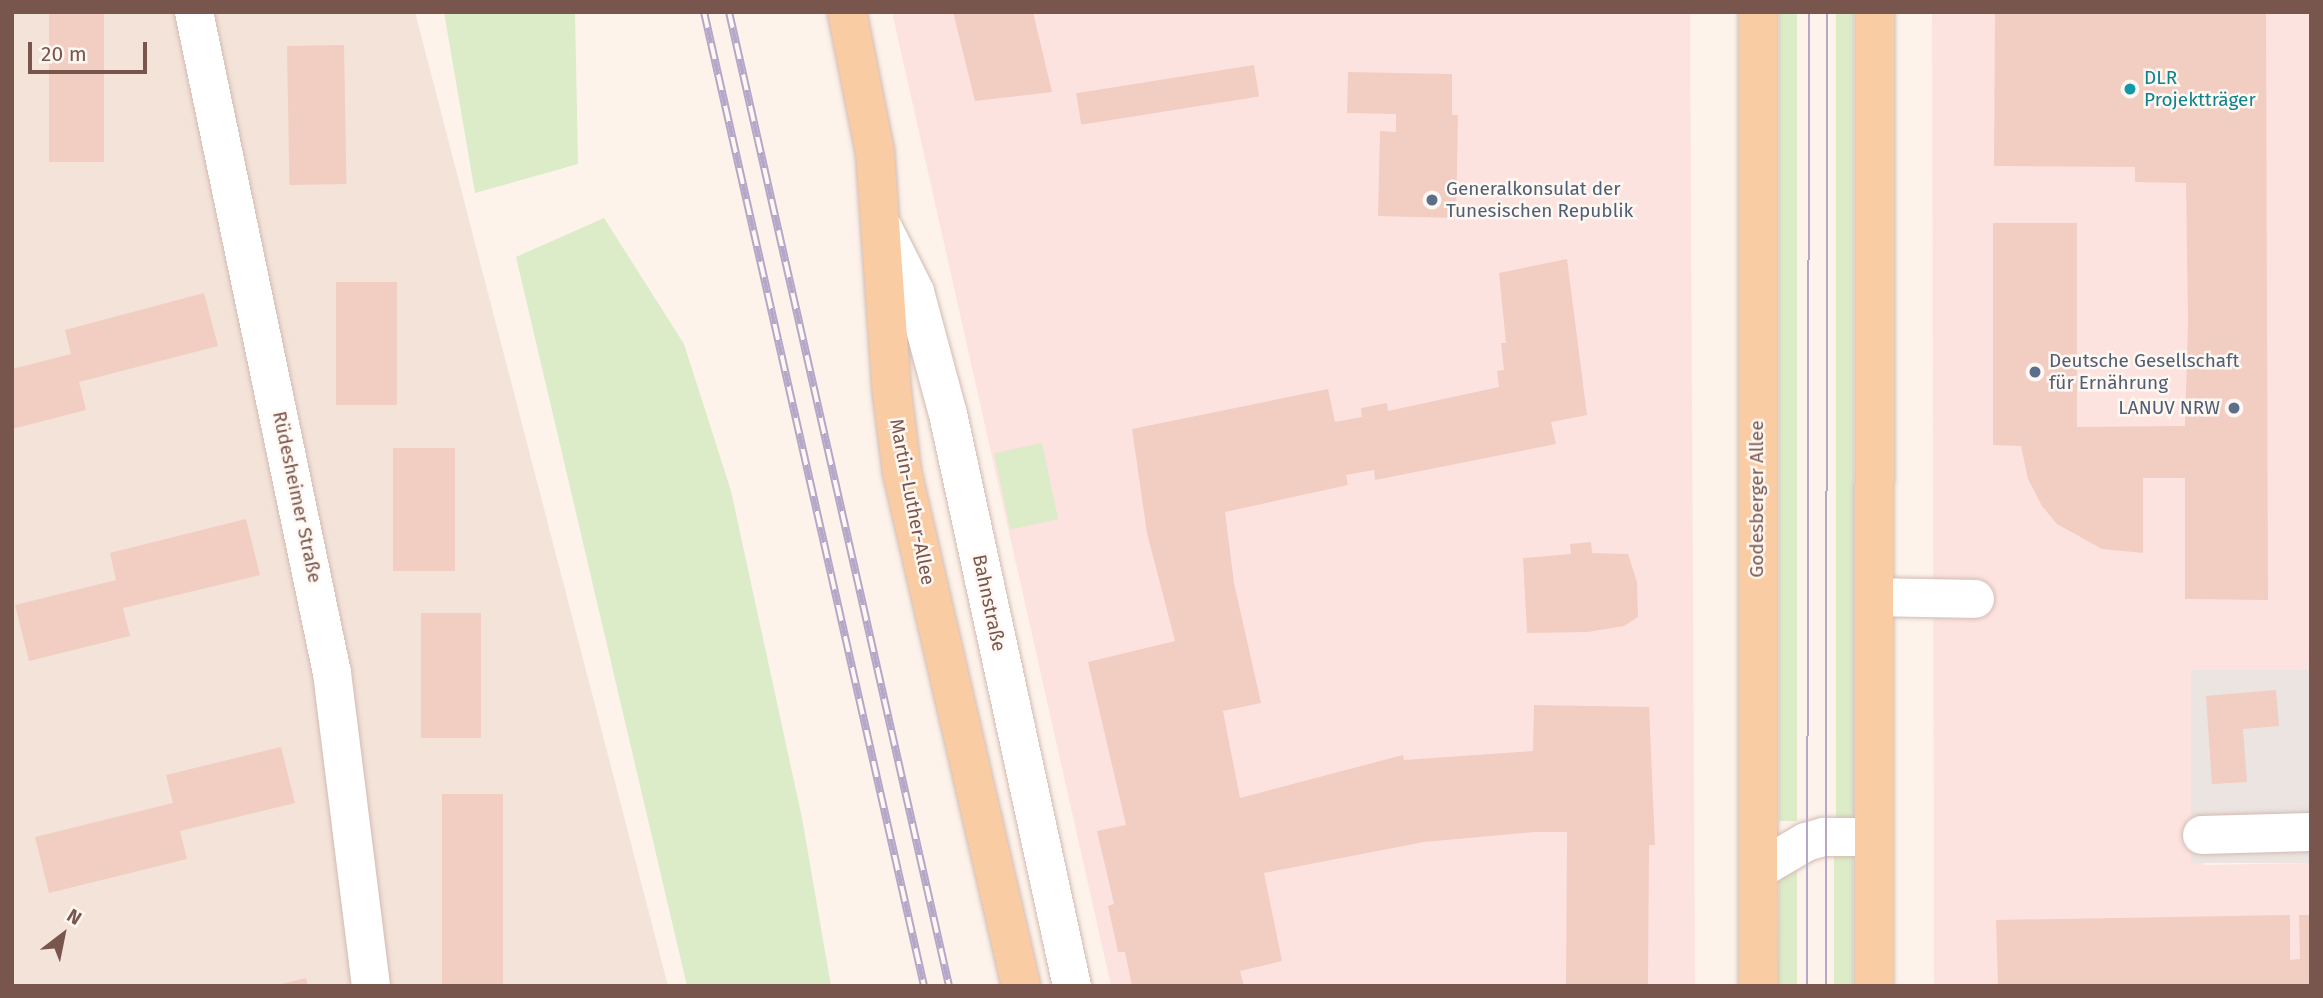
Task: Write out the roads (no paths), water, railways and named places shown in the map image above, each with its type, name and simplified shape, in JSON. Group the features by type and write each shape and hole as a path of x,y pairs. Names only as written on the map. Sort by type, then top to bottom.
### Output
{"main road":[{"name":"Martin-Luther-Allee","path":"846,12 867,104 883,228 892,393 902,472 1021,986"},
{"name":"Godesberger Allee","path":"1758,12 1758,986"},
{"path":"1874,986 1875,12"}],"street":[{"name":"Rüdesheimer Straße","path":"194,12 332,673 371,986"},
{"name":"Bahnstraße","path":"883,228 915,292 948,414 1072,986"},
{"path":"1874,597 1975,598"},
{"path":"2202,835 2311,832"},
{"path":"1758,870 1806,842 1824,837 1873,837"}],"tram line":[{"path":"1807,986 1809,12"},
{"path":"1826,986 1827,12"}],"railway":[{"path":"704,12 924,986"},
{"path":"729,12 949,986"}],"place":[{"name":"DLR Projektträger","path":"2130,89"},
{"name":"Generalkonsulat der Tunesischen Republik","path":"1432,200"},
{"name":"Deutsche Gesellschaft für Ernährung","path":"2035,372"},
{"name":"LANUV NRW","path":"2234,408"}]}
